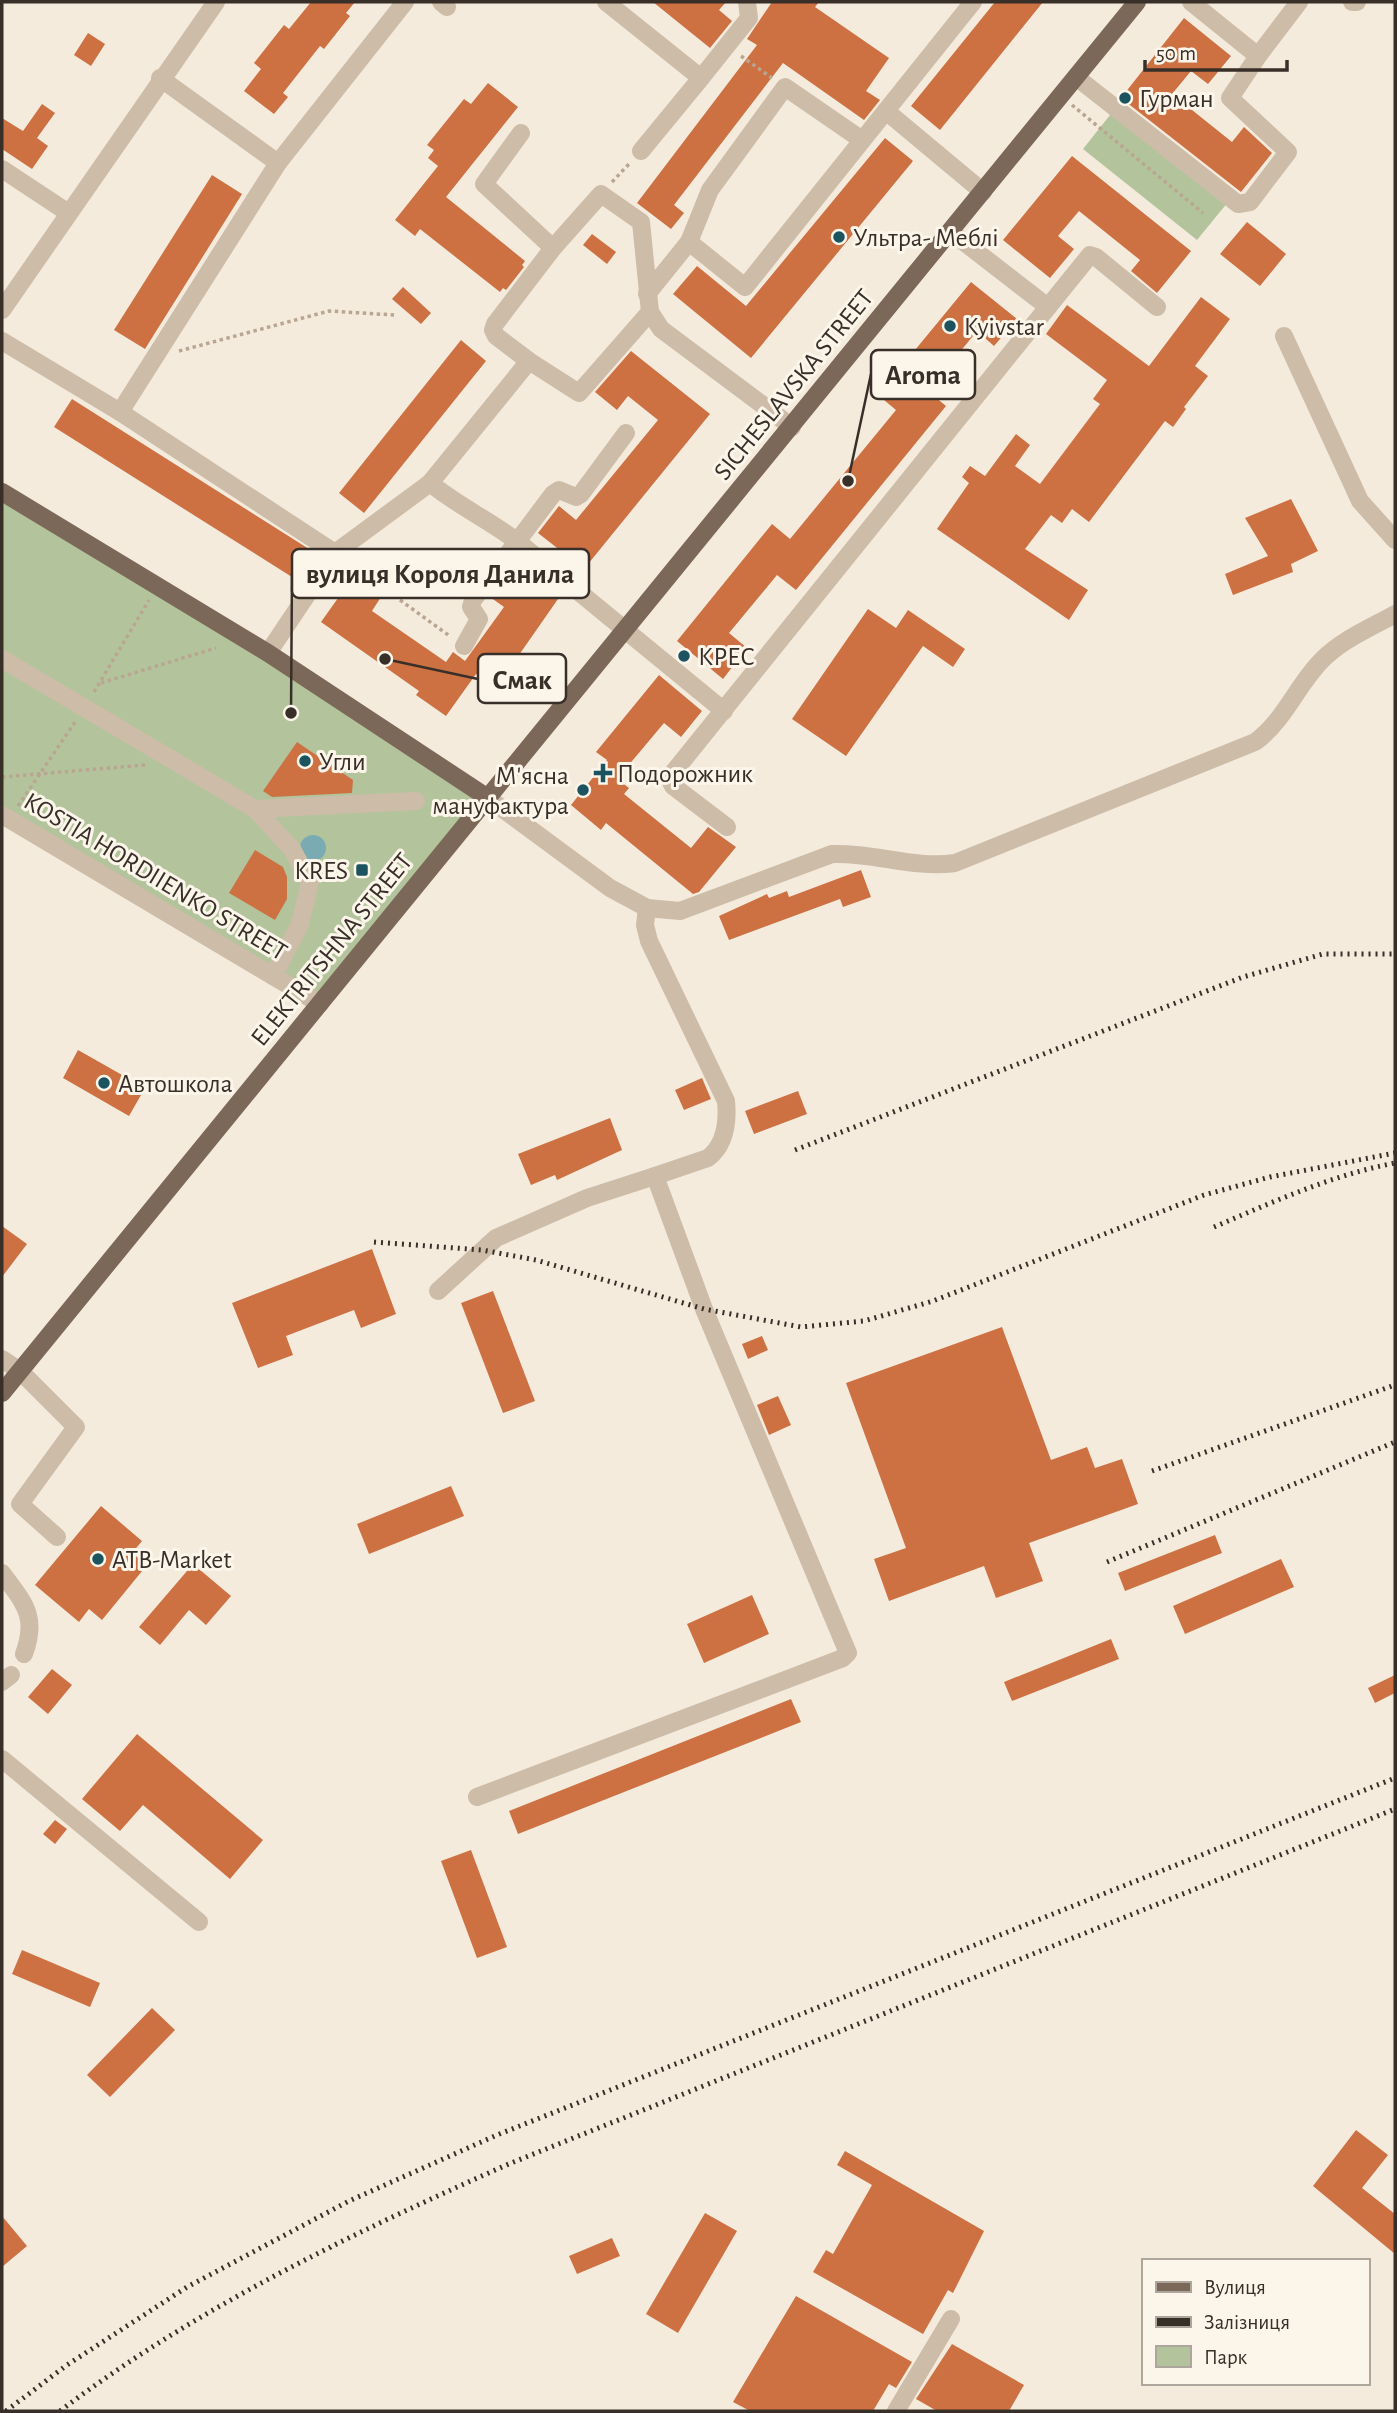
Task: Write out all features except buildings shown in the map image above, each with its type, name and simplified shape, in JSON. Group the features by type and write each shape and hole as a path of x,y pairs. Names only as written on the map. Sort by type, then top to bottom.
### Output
{"main road":[{"name":"SICHESLAVSKA STREET","path":"488,798 1137,2"},
{"path":"2,492 268,653 488,798"},
{"name":"ELEKTRITSHNA STREET","path":"2,1393 488,798"}],"street":[{"path":"2,310 160,78 216,2"},
{"path":"120,412 278,163 405,2"},
{"path":"606,2 701,78"},
{"path":"641,151 749,18 747,2"},
{"path":"689,242 745,287 973,2"},
{"path":"1191,2 1258,56"},
{"path":"1076,77 1238,204 1244,205 1286,158 1288,152 1230,98 1299,2"},
{"path":"1352,2 1357,2"},
{"path":"160,78 278,163"},
{"path":"792,426 670,336 648,303 641,222 601,194 553,248 493,330 529,360 579,393 648,303 689,242 710,190 785,88 862,140"},
{"path":"886,111 983,192"},
{"path":"521,133 484,184 553,248"},
{"path":"2,169 67,212"},
{"path":"951,232 1048,307"},
{"path":"727,827 673,786 670,780 672,774 1084,259 1096,257 1157,307"},
{"path":"1284,336 1360,501 1395,540"},
{"path":"2,341 120,412 335,553"},
{"path":"268,653 335,553 430,484 529,360"},
{"path":"464,646 479,619 471,607 473,600 553,494 559,490 576,497 582,494 626,433"},
{"path":"430,484 461,508 489,521 518,541 724,711"},
{"path":"488,798 610,888 647,908 680,911 832,854 858,853 941,865 967,858 1255,742 1276,724 1290,700 1321,660 1348,640 1395,614"},
{"path":"2,659 255,809 292,849 310,882 300,924 273,976"},
{"path":"255,809 416,801"},
{"name":"KOSTIA HORDIIENKO STREET","path":"5,818 320,1004"},
{"path":"438,1291 496,1238 587,1198 708,1158 715,1153 728,1116 726,1101 649,941 645,925 647,908"},
{"path":"477,1797 843,1658 848,1653 848,1647 704,1309 655,1176"},
{"path":"2,1359 20,1371 76,1427 20,1504 57,1537"},
{"path":"2,1573 23,1602 31,1621 24,1654"},
{"path":"5,1769 199,1922"},
{"path":"896,2411 951,2319"}],"path":[{"path":"727,46 785,88"},
{"path":"1061,96 1203,213"},
{"path":"601,194 641,151"},
{"path":"154,359 329,311 394,315"},
{"path":"335,553 464,646"},
{"path":"99,684 216,648"},
{"path":"2,776 175,762"}],"green space":[{"path":"1114,110 1228,202 1197,240 1083,149"},
{"path":"2,492 488,798 320,1004 2,815"}],"water":[{"path":"313,835 322,839 326,848 322,857 313,861 304,857 300,848 304,839"}],"railway":[{"path":"795,1150 1243,977 1323,954 1395,954"},
{"path":"374,1242 482,1250 536,1260 704,1309 801,1327 864,1321 933,1301 1204,1195 1270,1177 1395,1153"},
{"path":"1214,1227 1326,1182 1395,1163"},
{"path":"1152,1471 1395,1385"},
{"path":"1107,1562 1395,1442"},
{"path":"6,2411 67,2365 187,2287 349,2201 497,2135 1395,1778"},
{"path":"60,2411 112,2373 222,2305 336,2244 452,2189 1395,1809"}],"place":[{"name":"Гурман","path":"1125,98"},
{"name":"Ультра- Меблі","path":"839,237"},
{"name":"Kyivstar","path":"950,326"},
{"name":"Aroma","path":"848,481"},
{"name":"КРЕС","path":"684,656"},
{"name":"Смак","path":"385,659"},
{"name":"вулиця Короля Данила","path":"291,713"},
{"name":"Угли","path":"305,761"},
{"name":"Подорожник","path":"603,773"},
{"name":"М'ясна мануфактура","path":"583,790"},
{"name":"KRES","path":"362,870"},
{"name":"Автошкола","path":"104,1083"},
{"name":"ATB-Market","path":"98,1559"}]}
